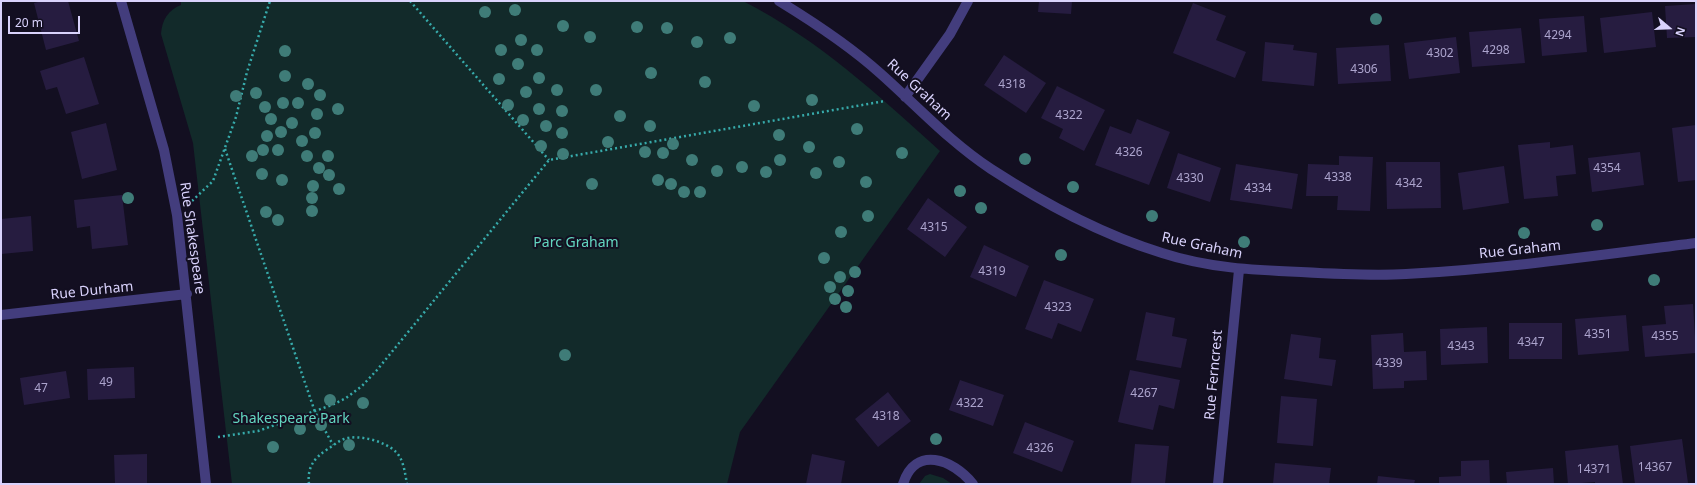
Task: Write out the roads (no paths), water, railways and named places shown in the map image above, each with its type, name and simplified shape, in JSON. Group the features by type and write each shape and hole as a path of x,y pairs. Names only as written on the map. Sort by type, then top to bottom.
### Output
{"street":[{"name":"Rue Shakespeare","path":"121,1 164,150 177,215 187,294 206,484"},
{"name":"Rue Graham","path":"779,1 812,21 848,46 882,74 905,97 958,144 988,167 1060,212 1097,229 1163,254 1239,270 1346,274 1405,274 1490,268 1696,243"},
{"path":"905,97 950,34 968,1"},
{"name":"Rue Ferncrest","path":"1218,484 1239,270"},
{"name":"Rue Durham","path":"1,315 187,294"},
{"path":"903,484 906,473 914,464 926,460 949,464 962,472 972,484"}],"park label":[{"name":"Parc Graham","path":"576,243"},
{"name":"Shakespeare Park","path":"291,419"}]}
